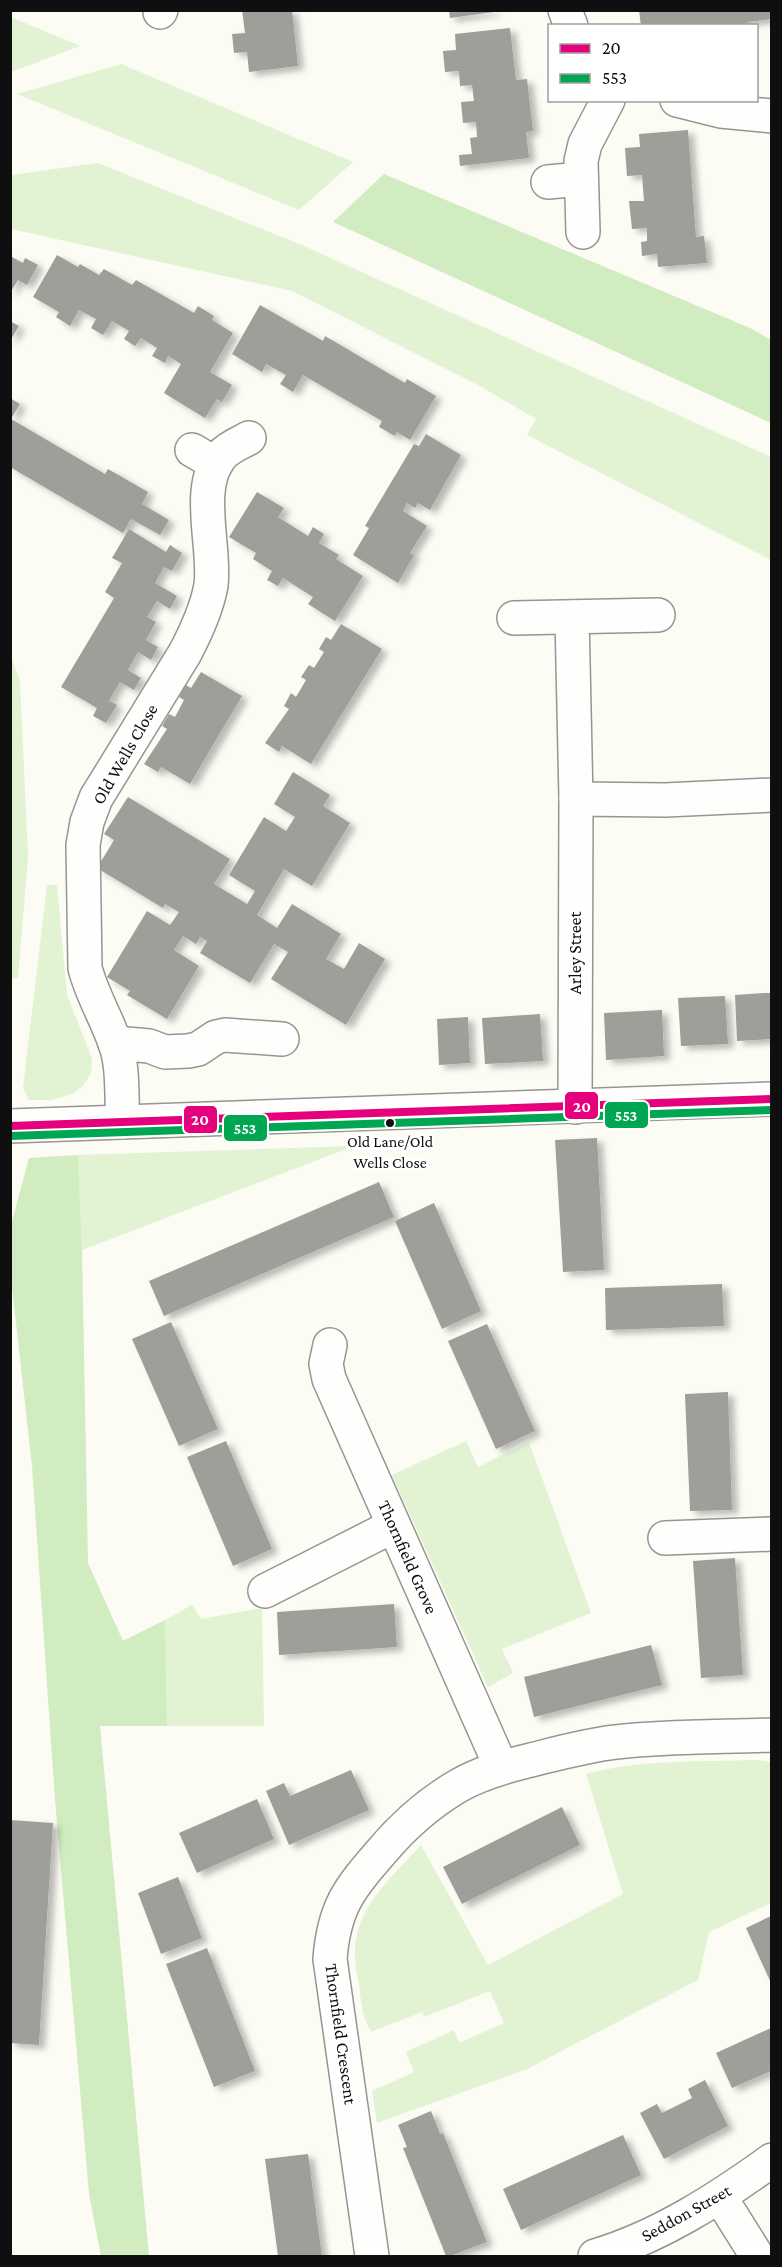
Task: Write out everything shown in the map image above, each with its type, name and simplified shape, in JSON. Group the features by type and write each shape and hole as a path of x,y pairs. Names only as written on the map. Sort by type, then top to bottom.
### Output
{"street":[{"path":"583,232 581,161 585,144 607,102"},
{"path":"685,102 721,111 771,116"},
{"path":"548,182 581,179"},
{"name":"Old Wells Close","path":"123,1122 119,1060 115,1043 85,969 83,844 87,822 96,798 185,653 207,602 212,570 208,493 211,474 204,457 222,455 249,438"},
{"path":"514,618 658,615"},
{"name":"Arley Street","path":"572,617 576,799 574,1107"},
{"path":"576,799 665,800 771,795"},
{"path":"115,1043 150,1046 165,1052 198,1049 216,1037 225,1035 282,1039"},
{"path":"10,1126 771,1099"},
{"name":"Thornfield Grove","path":"330,1345 326,1364 329,1379 501,1767"},
{"path":"265,1591 393,1526"},
{"path":"665,1538 771,1534"},
{"name":"Thornfield Crescent","path":"372,2256 330,1959 337,1914 372,1862 409,1821 431,1803 460,1784 501,1767 564,1751 616,1742 771,1735"},
{"name":"Seddon Street","path":"595,2256 610,2252 663,2228 720,2197 771,2160"},
{"path":"720,2197 757,2256"}],"green space":[{"path":"11,17 80,46 11,72"},
{"path":"121,64 353,162 299,210 17,94"},
{"path":"98,163 304,246 771,457 771,560 527,435 536,419 478,385 292,291 11,229 11,175"},
{"path":"384,174 750,328 771,340 771,423 333,222"},
{"path":"10,655 20,681 28,857 18,978 11,979"},
{"path":"47,885 57,885 67,995 92,1058 91,1073 83,1086 72,1094 52,1100 29,1100 23,1088"},
{"path":"354,1146 82,1250 78,1155"},
{"path":"78,1155 88,1563 123,1641 165,1620 167,1726 100,1726 149,2256 101,2256 89,2194 55,1800 32,1466 11,1278 11,1225 29,1158"},
{"path":"466,1441 478,1467 529,1442 591,1613 502,1649 513,1673 488,1687 392,1475"},
{"path":"192,1605 201,1619 262,1608 264,1726 167,1726 165,1620"},
{"path":"758,1760 771,1762 771,1903 709,1932 698,1980 525,2070 377,2123 372,2091 414,2072 406,2052 454,2030 459,2043 504,2023 490,1991 424,2017 422,2012 371,2032 368,2026 362,2009 355,1964 357,1936 369,1906 378,1893 421,1845 488,1965 623,1894 586,1774 650,1764"}],"building":[{"path":"242,10 292,10 298,66 249,72 247,52 234,53 232,34 245,33"},
{"path":"449,10 494,10 494,12 450,18"},
{"path":"639,10 770,10 771,19 747,22 748,24 641,24"},
{"path":"510,28 516,80 527,79 533,131 526,132 529,158 460,166 459,155 472,154 470,138 477,137 476,122 463,123 461,102 474,101 472,85 460,86 459,71 445,72 443,51 456,50 455,34"},
{"path":"688,130 696,237 704,236 707,263 658,267 657,254 642,256 641,242 647,241 647,228 632,229 629,201 644,201 642,175 627,176 625,148 640,147 639,134"},
{"path":"57,255 78,267 80,264 99,275 104,269 132,285 136,280 194,313 198,306 214,316 212,320 233,333 210,372 232,385 222,402 217,399 205,418 164,393 181,364 168,356 165,363 152,356 157,348 141,338 135,346 124,339 129,331 112,321 103,335 91,328 96,319 79,310 70,326 56,317 59,312 33,297"},
{"path":"10,256 23,263 25,258 38,265 27,285 18,280 10,293"},
{"path":"260,305 323,341 325,336 405,383 407,379 436,396 410,440 397,432 395,436 379,427 382,421 303,375 293,392 280,384 286,375 266,364 262,372 232,354"},
{"path":"10,321 19,326 10,341"},
{"path":"10,398 20,404 11,419 105,474 108,469 148,492 142,504 169,520 160,535 131,519 123,533 10,467"},
{"path":"426,434 461,455 430,510 418,503 415,508 407,503 403,511 427,526 410,553 414,555 398,583 353,555 369,528 365,526 414,444 419,446"},
{"path":"257,492 284,508 278,517 308,536 313,527 324,534 319,543 339,555 336,559 363,576 335,621 308,604 313,597 283,578 278,586 267,580 272,571 253,559 256,553 229,537"},
{"path":"129,529 166,552 170,545 182,553 172,571 164,567 155,583 177,596 170,609 157,601 147,617 156,622 146,640 158,647 151,660 138,652 128,670 141,678 134,690 120,682 109,701 117,705 106,723 93,716 97,708 61,687 114,598 105,592 122,563 112,558"},
{"path":"341,624 382,649 311,764 282,746 279,752 265,743 289,709 284,706 291,693 296,697 306,680 301,677 309,665 314,668 324,652 319,649 326,637 331,640"},
{"path":"201,672 242,696 190,784 161,767 158,772 144,764 167,729 162,726 169,714 175,717 184,700 179,697 186,685 191,688"},
{"path":"293,772 330,795 323,806 350,823 312,886 284,869 257,915 277,928 292,904 341,934 326,959 344,969 359,943 385,959 346,1025 271,979 288,952 274,944 250,983 200,953 207,941 200,937 196,944 183,936 174,950 199,966 167,1019 127,995 130,991 107,977 147,911 170,925 179,912 165,904 163,908 97,868 114,840 104,834 128,797 230,859 214,884 247,904 255,891 229,875 264,817 286,831 295,817 274,804"},
{"path":"771,993 771,1039 737,1041 735,995"},
{"path":"725,996 728,1044 681,1046 678,998"},
{"path":"662,1010 664,1056 606,1060 604,1013"},
{"path":"540,1014 543,1061 485,1064 482,1018"},
{"path":"468,1017 470,1063 439,1065 437,1019"},
{"path":"597,1138 604,1270 563,1272 555,1140"},
{"path":"379,1182 394,1217 164,1316 149,1281"},
{"path":"434,1203 481,1311 442,1329 395,1221"},
{"path":"722,1284 724,1326 606,1330 605,1288"},
{"path":"171,1322 218,1429 179,1446 132,1339"},
{"path":"487,1324 535,1431 496,1449 448,1341"},
{"path":"728,1392 732,1510 690,1511 685,1394"},
{"path":"226,1441 272,1549 233,1566 187,1457"},
{"path":"735,1558 743,1675 701,1678 693,1561"},
{"path":"394,1604 397,1647 279,1655 277,1612"},
{"path":"651,1645 662,1685 534,1717 524,1677"},
{"path":"351,1770 369,1810 289,1845 266,1791 284,1783 290,1796"},
{"path":"257,1799 274,1839 197,1873 179,1833"},
{"path":"562,1807 580,1845 462,1904 443,1867"},
{"path":"10,1820 53,1823 39,2045 10,2043"},
{"path":"178,1877 202,1938 161,1954 138,1893"},
{"path":"771,1916 771,1983 746,1928"},
{"path":"207,1948 255,2071 214,2087 166,1964"},
{"path":"771,2028 771,2071 732,2088 716,2053"},
{"path":"705,2080 728,2126 664,2159 640,2113 657,2104 662,2113 692,2098 688,2089"},
{"path":"431,2111 440,2134 443,2133 487,2242 450,2256 446,2256 403,2148 407,2147 398,2125"},
{"path":"623,2135 641,2175 521,2230 503,2189"},
{"path":"308,2154 322,2256 278,2256 265,2159"}],"transit line":[{"name":"20","path":"10,1126 772,1099"},
{"name":"553","path":"10,1136 772,1110"}],"place":[{"name":"Old Lane/Old Wells Close","path":"390,1123"}]}
